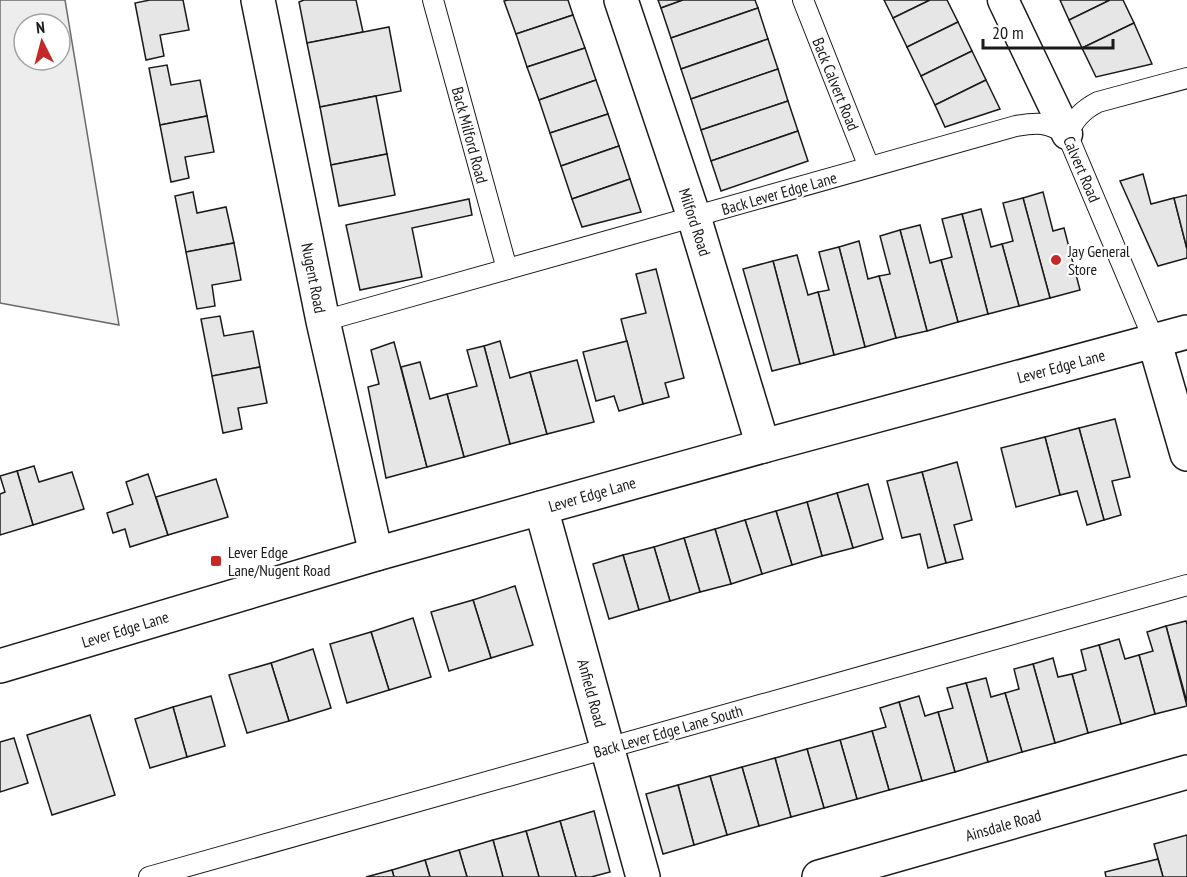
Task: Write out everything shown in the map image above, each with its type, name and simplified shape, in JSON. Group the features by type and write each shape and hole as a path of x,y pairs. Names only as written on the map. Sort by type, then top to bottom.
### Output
{"street":[{"name":"Nugent Road","path":"258,0 323,321 376,554"},
{"name":"Milford Road","path":"621,0 694,217 763,446"},
{"name":"Calvert Road","path":"1003,0 1067,134"},
{"name":"Lever Edge Lane","path":"0,666 376,554 763,446 1187,332"},
{"path":"1154,340 1187,454"},
{"name":"Anfield Road","path":"541,508 643,877"},
{"name":"Ainsdale Road","path":"819,877 1187,772"}],"lane":[{"name":"Back Milford Road","path":"433,0 507,269"},
{"name":"Back Calvert Road","path":"803,0 869,167"},
{"path":"1067,134 1075,119 1086,108 1098,102 1187,78"},
{"name":"Back Lever Edge Lane","path":"323,321 1016,126 1034,122 1051,124 1067,134"},
{"name":"Calvert Road","path":"1067,134 1154,340"},
{"name":"Back Lever Edge Lane South","path":"149,877 1187,585"}],"shaded area":[{"path":"0,0 65,0 67,12 12,12 12,72 72,72 72,42 119,325 0,303"}],"building":[{"path":"150,0 183,0 189,30 160,35 164,56 146,60 135,3"},
{"path":"304,0 356,0 363,32 307,43 299,2"},
{"path":"568,0 573,15 516,34 504,1"},
{"path":"658,0 683,0 661,8"},
{"path":"683,0 755,0 758,8 671,38 661,8"},
{"path":"884,0 930,0 893,18"},
{"path":"930,0 947,0 958,22 907,47 893,18"},
{"path":"1060,0 1110,0 1069,20"},
{"path":"1110,0 1123,0 1134,23 1082,48 1069,20"},
{"path":"758,8 768,39 681,69 671,38"},
{"path":"573,15 585,48 527,67 516,34"},
{"path":"958,22 972,51 921,76 907,47"},
{"path":"1134,23 1152,64 1096,77 1082,48"},
{"path":"389,27 401,91 320,107 307,43"},
{"path":"768,39 778,69 691,99 681,69"},
{"path":"585,48 596,80 539,100 527,67"},
{"path":"972,51 986,80 935,105 921,76"},
{"path":"167,65 171,85 200,80 207,116 160,125 149,68"},
{"path":"778,69 788,101 701,130 691,99"},
{"path":"596,80 608,114 550,133 539,100"},
{"path":"986,80 1000,109 945,127 935,105"},
{"path":"376,96 387,154 331,165 320,107"},
{"path":"788,101 798,131 711,161 701,130"},
{"path":"608,114 619,146 561,166 550,133"},
{"path":"207,116 214,152 185,157 189,178 171,182 160,125"},
{"path":"798,131 808,161 721,191 711,161"},
{"path":"619,146 630,179 572,199 561,166"},
{"path":"387,154 395,195 339,206 331,165"},
{"path":"1143,174 1151,204 1174,198 1187,249 1187,258 1158,266 1120,181"},
{"path":"630,179 641,212 582,227 572,199"},
{"path":"193,192 197,213 226,207 234,243 186,252 175,196"},
{"name":"Jay General Store","path":"1043,192 1053,231 1064,228 1080,290 1050,298 1023,198"},
{"path":"1187,195 1187,249 1174,198"},
{"path":"1023,198 1050,298 1019,306 1002,244 1013,241 1003,203"},
{"path":"469,199 472,215 412,228 422,277 360,290 346,225"},
{"path":"981,209 991,247 1002,244 1019,306 988,314 962,214"},
{"path":"962,214 988,314 958,322 941,260 952,257 942,219"},
{"path":"920,225 930,263 941,260 958,322 927,331 900,230"},
{"path":"900,230 927,331 896,338 879,276 890,274 880,236"},
{"path":"859,241 868,279 879,276 896,338 865,347 839,247"},
{"path":"234,243 241,280 212,285 215,306 197,309 186,252"},
{"path":"839,247 865,347 834,355 818,292 829,290 819,252"},
{"path":"797,255 808,295 818,292 834,355 800,364 773,261"},
{"path":"773,261 800,364 772,371 743,269"},
{"path":"656,269 684,378 665,383 669,397 643,404 621,319 646,313 636,274"},
{"path":"220,316 224,336 253,331 260,367 212,376 201,319"},
{"path":"500,341 510,378 530,372 547,434 510,444 484,346"},
{"path":"627,341 643,404 619,411 614,396 596,401 583,352"},
{"path":"394,342 427,467 386,478 368,387 379,384 371,350"},
{"path":"484,346 510,444 464,457 447,394 477,386 467,350"},
{"path":"577,360 594,422 547,434 530,372"},
{"path":"420,362 430,399 447,394 464,457 427,467 401,367"},
{"path":"260,367 267,403 238,408 242,429 223,433 212,376"},
{"path":"1115,419 1130,477 1112,481 1121,515 1104,520 1079,428"},
{"path":"1079,428 1104,520 1087,525 1077,491 1060,495 1045,437"},
{"path":"1045,437 1060,495 1016,507 1001,448"},
{"path":"957,462 972,520 954,525 963,559 946,563 922,472"},
{"path":"34,466 39,482 72,472 84,509 33,525 17,471"},
{"path":"17,471 33,525 0,535 0,494 5,492 0,476"},
{"path":"922,472 946,563 928,568 920,534 902,538 887,481"},
{"path":"148,474 168,535 130,547 125,529 113,533 107,513 133,504 126,482"},
{"path":"216,479 228,517 168,535 156,497"},
{"path":"868,484 883,539 853,548 837,493"},
{"path":"837,493 853,548 822,556 807,502"},
{"path":"807,502 822,556 792,565 776,511"},
{"path":"776,511 792,565 762,574 745,520"},
{"path":"745,520 762,574 731,584 715,529"},
{"path":"715,529 731,584 700,592 684,538"},
{"path":"684,538 700,592 670,601 654,547"},
{"path":"654,547 670,601 639,610 623,555"},
{"path":"623,555 639,610 609,619 593,564"},
{"path":"515,586 533,645 491,658 473,600"},
{"path":"473,600 491,658 449,671 431,612"},
{"path":"413,618 431,677 389,690 371,632"},
{"path":"1186,621 1187,624 1187,702 1166,626"},
{"path":"1166,626 1187,706 1155,714 1139,655 1153,651 1147,632"},
{"path":"371,632 389,690 347,703 330,644"},
{"path":"1119,639 1125,659 1139,655 1155,714 1121,724 1099,645"},
{"path":"1099,645 1121,724 1088,733 1072,674 1086,670 1081,650"},
{"path":"313,649 331,708 289,721 271,663"},
{"path":"1053,658 1058,677 1072,674 1088,733 1055,743 1033,664"},
{"path":"271,663 289,721 247,733 229,675"},
{"path":"1033,664 1055,743 1022,752 1005,693 1019,689 1014,669"},
{"path":"986,678 991,697 1005,693 1022,752 988,762 966,683"},
{"path":"966,683 988,762 955,772 938,712 953,708 947,688"},
{"path":"211,696 225,746 187,757 173,707"},
{"path":"919,696 925,716 938,712 955,772 922,781 899,702"},
{"path":"899,702 922,781 889,790 872,731 886,727 880,708"},
{"path":"173,707 187,757 150,768 135,719"},
{"path":"90,715 115,795 52,815 27,735"},
{"path":"872,731 889,790 857,799 840,740"},
{"path":"14,738 28,783 0,792 0,742"},
{"path":"840,740 857,799 824,808 807,749"},
{"path":"807,749 824,808 791,817 775,758"},
{"path":"775,758 791,817 759,826 742,767"},
{"path":"742,767 759,826 727,835 710,776"},
{"path":"710,776 727,835 694,845 678,785"},
{"path":"678,785 694,845 663,854 646,794"},
{"path":"594,811 610,872 591,877 576,877 560,821"},
{"path":"560,821 576,877 539,877 526,831"},
{"path":"526,831 539,877 503,877 493,840"},
{"path":"1187,835 1187,877 1163,877 1154,844"},
{"path":"493,840 503,877 467,877 459,850"},
{"path":"459,850 467,877 430,877 425,860"},
{"path":"1158,859 1163,877 1106,877 1105,872"},
{"path":"425,860 430,877 394,877 392,870"},
{"path":"392,870 394,877 366,877"}],"place":[{"name":"Jay General Store","path":"1056,260"},
{"name":"Lever Edge Lane/Nugent Road","path":"216,561"}]}
